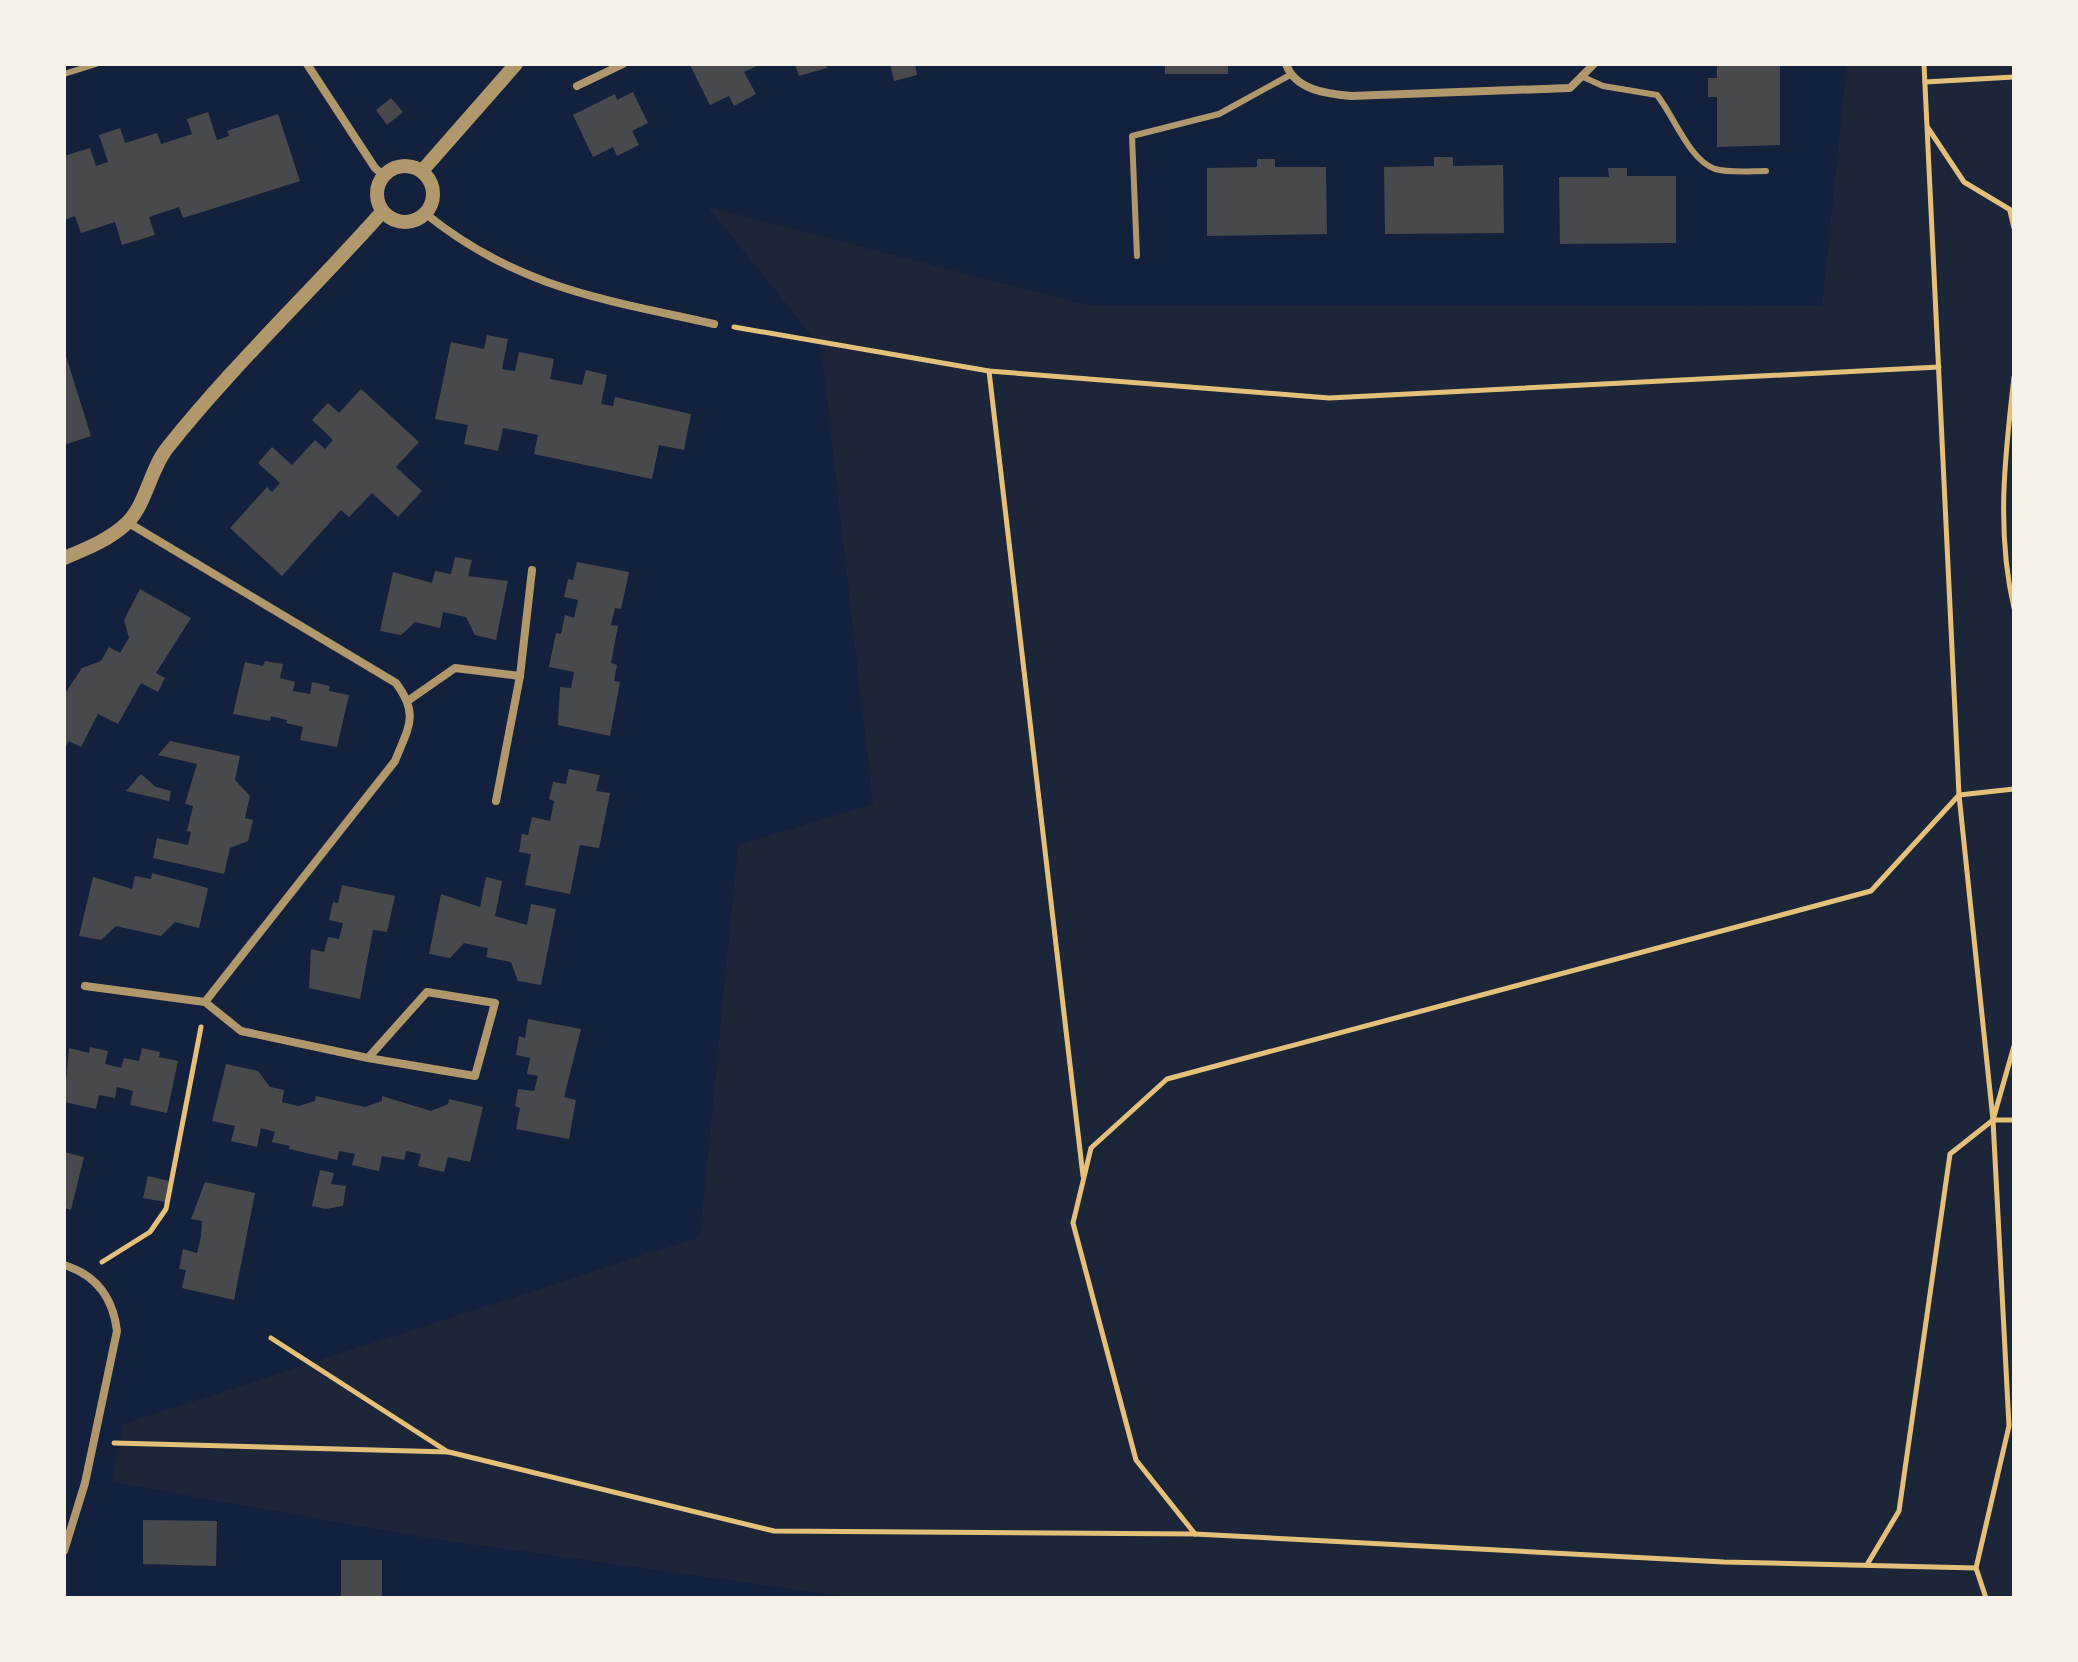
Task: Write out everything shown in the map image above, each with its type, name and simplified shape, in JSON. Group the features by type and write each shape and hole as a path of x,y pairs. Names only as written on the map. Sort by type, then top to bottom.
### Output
{"street":[{"path":"307,64 375,168 383,175"},
{"path":"422,171 516,64"},
{"path":"577,86 623,64"},
{"path":"1286,64 1290,75 1321,94 1351,96 1570,88 1594,64"},
{"path":"398,167 422,171 429,178 433,197 426,214 418,220 398,222 382,212 376,197 383,175 398,167"},
{"path":"64,558 110,536 127,522 138,509 165,451 214,392 382,212"},
{"path":"426,214 486,257 563,290 714,324"},
{"path":"127,522 396,683 409,700 412,719 395,761 205,1002"},
{"path":"496,801 520,676 532,570"},
{"path":"409,700 455,668 520,676"},
{"path":"85,986 205,1002 241,1031 368,1058 475,1076 495,1003 427,992 368,1058"},
{"path":"64,1265 85,1272 105,1294 115,1312 117,1331 85,1483 64,1551"}],"lane":[{"path":"64,74 96,64"},
{"path":"1137,256 1132,136 1219,114 1290,75"},
{"path":"1583,77 1603,86 1657,95 1673,115 1690,149 1714,169 1766,171"}],"path":[{"path":"1924,64 1959,795 1993,1120 2009,1426 1976,1568 1986,1598"},
{"path":"1925,82 2014,77"},
{"path":"1927,127 1964,182 2012,211 2014,228"},
{"path":"714,324 989,371 1329,398 1939,367"},
{"path":"989,371 1083,1180"},
{"path":"2014,377 2002,507 2006,576 2014,608"},
{"path":"1195,1534 1136,1460 1073,1223 1091,1148 1167,1079 1871,891 1959,795 2014,789"},
{"path":"85,1272 150,1232 166,1209 205,1002"},
{"path":"1868,1563 1899,1511 1950,1154 1993,1120 2014,1046"},
{"path":"1993,1120 2014,1120"},
{"path":"271,1338 449,1452"},
{"path":"93,1442 449,1452 774,1531 1195,1534 1724,1562 1868,1563 1976,1568"}],"shaded area":[{"path":"1847,64 2014,64 2014,1598 857,1598 421,1537 112,1482 123,1424 700,1237 738,845 873,804 821,347 708,207 1086,305 1822,306"}],"building":[{"path":"761,64 744,72 756,94 734,106 729,96 710,105 690,65"},
{"path":"795,64 826,64 827,68 799,76"},
{"path":"890,64 915,64 917,75 894,81"},
{"path":"1165,64 1228,64 1228,74 1165,74"},
{"path":"1717,64 1780,64 1780,145 1717,147 1717,97 1708,97 1708,78 1717,78"},
{"path":"633,92 648,123 632,131 639,145 617,156 613,147 593,157 573,115 615,94 617,100"},
{"path":"391,98 403,112 387,125 376,110"},
{"path":"208,112 217,140 229,136 227,131 278,114 300,181 183,218 179,207 149,217 155,235 122,245 115,222 81,233 75,216 64,220 64,156 90,148 96,166 108,162 99,135 120,128 125,143 157,133 161,144 192,134 187,119"},
{"path":"1434,157 1453,157 1453,166 1503,165 1504,233 1385,234 1384,167 1434,166"},
{"path":"1257,159 1275,159 1275,167 1326,167 1327,234 1207,236 1207,168 1257,167"},
{"path":"1608,168 1627,168 1627,176 1676,176 1676,243 1560,244 1559,177 1609,177"},
{"path":"487,335 508,339 502,369 515,371 519,352 554,359 550,379 582,385 586,370 607,375 601,404 613,406 615,397 691,414 684,450 659,445 652,479 534,454 538,435 503,428 498,451 464,444 468,425 435,419 451,342 484,349"},
{"path":"64,354 91,436 64,445"},
{"path":"361,389 419,442 396,467 422,491 398,517 372,493 349,517 341,510 282,576 230,528 267,487 272,492 280,483 258,463 272,447 292,465 315,440 325,449 333,440 312,420 328,403 339,413"},
{"path":"455,557 472,560 468,576 508,581 496,640 475,635 466,617 443,612 440,628 415,622 401,635 380,631 393,572 432,583 435,571 451,574"},
{"path":"577,562 629,572 621,609 615,608 611,625 618,626 611,663 617,665 614,681 620,682 610,736 558,725 560,687 571,688 574,672 549,667 556,633 561,634 565,615 574,618 578,600 564,597 568,579 573,580"},
{"path":"140,589 191,618 156,673 165,678 158,692 141,683 118,724 98,714 81,747 69,741 64,749 64,695 82,668 101,661 109,647 120,653 129,638 124,620"},
{"path":"265,661 283,664 280,678 295,682 293,691 310,694 312,682 330,686 329,691 349,695 337,747 300,740 303,727 286,723 287,720 271,716 270,721 233,714 245,662 263,666"},
{"path":"170,741 240,756 235,780 250,796 245,818 253,820 248,841 230,848 224,874 153,858 157,838 188,845 191,832 187,831 193,806 185,804 197,764 158,755"},
{"path":"569,769 600,775 596,791 610,793 599,848 580,845 570,894 525,885 531,854 519,852 522,834 528,835 532,817 550,821 554,801 549,799 553,782 566,784"},
{"path":"141,774 156,787 171,791 169,801 126,791"},
{"path":"152,873 208,888 199,928 175,922 161,936 116,926 101,940 79,936 93,877 132,889 135,876 151,879"},
{"path":"486,877 502,881 495,916 527,925 531,904 556,909 541,985 518,981 511,962 486,957 488,948 464,943 450,958 429,954 441,894 480,907"},
{"path":"342,885 395,896 387,932 373,930 360,999 309,988 311,949 324,952 328,937 339,939 343,923 329,920 333,902 338,903"},
{"path":"528,1019 581,1029 564,1097 576,1100 569,1139 516,1129 520,1108 515,1106 518,1089 534,1091 538,1076 527,1074 530,1058 516,1055 519,1036 525,1038"},
{"path":"90,1047 108,1051 105,1064 121,1068 124,1058 139,1061 142,1048 160,1052 159,1057 178,1061 167,1113 130,1105 133,1091 117,1087 115,1098 99,1095 96,1109 64,1102 69,1048 89,1053"},
{"path":"226,1064 258,1071 270,1087 284,1090 282,1102 298,1106 315,1101 316,1096 365,1107 382,1101 382,1096 431,1111 448,1104 449,1099 483,1107 470,1162 448,1157 444,1172 418,1166 421,1154 406,1151 404,1160 382,1156 379,1171 352,1165 355,1154 339,1151 337,1160 289,1149 290,1146 272,1142 275,1132 261,1128 257,1147 231,1141 235,1126 212,1121"},
{"path":"64,1152 84,1157 71,1210 64,1208"},
{"path":"320,1170 334,1173 331,1184 346,1186 343,1206 326,1209 312,1206"},
{"path":"148,1176 169,1181 165,1202 143,1198"},
{"path":"205,1182 255,1193 234,1300 182,1288 186,1270 179,1269 183,1249 197,1253 201,1236 202,1221 191,1219"},
{"path":"143,1520 217,1521 216,1566 143,1564"},
{"path":"341,1560 382,1560 382,1598 341,1598"}]}
